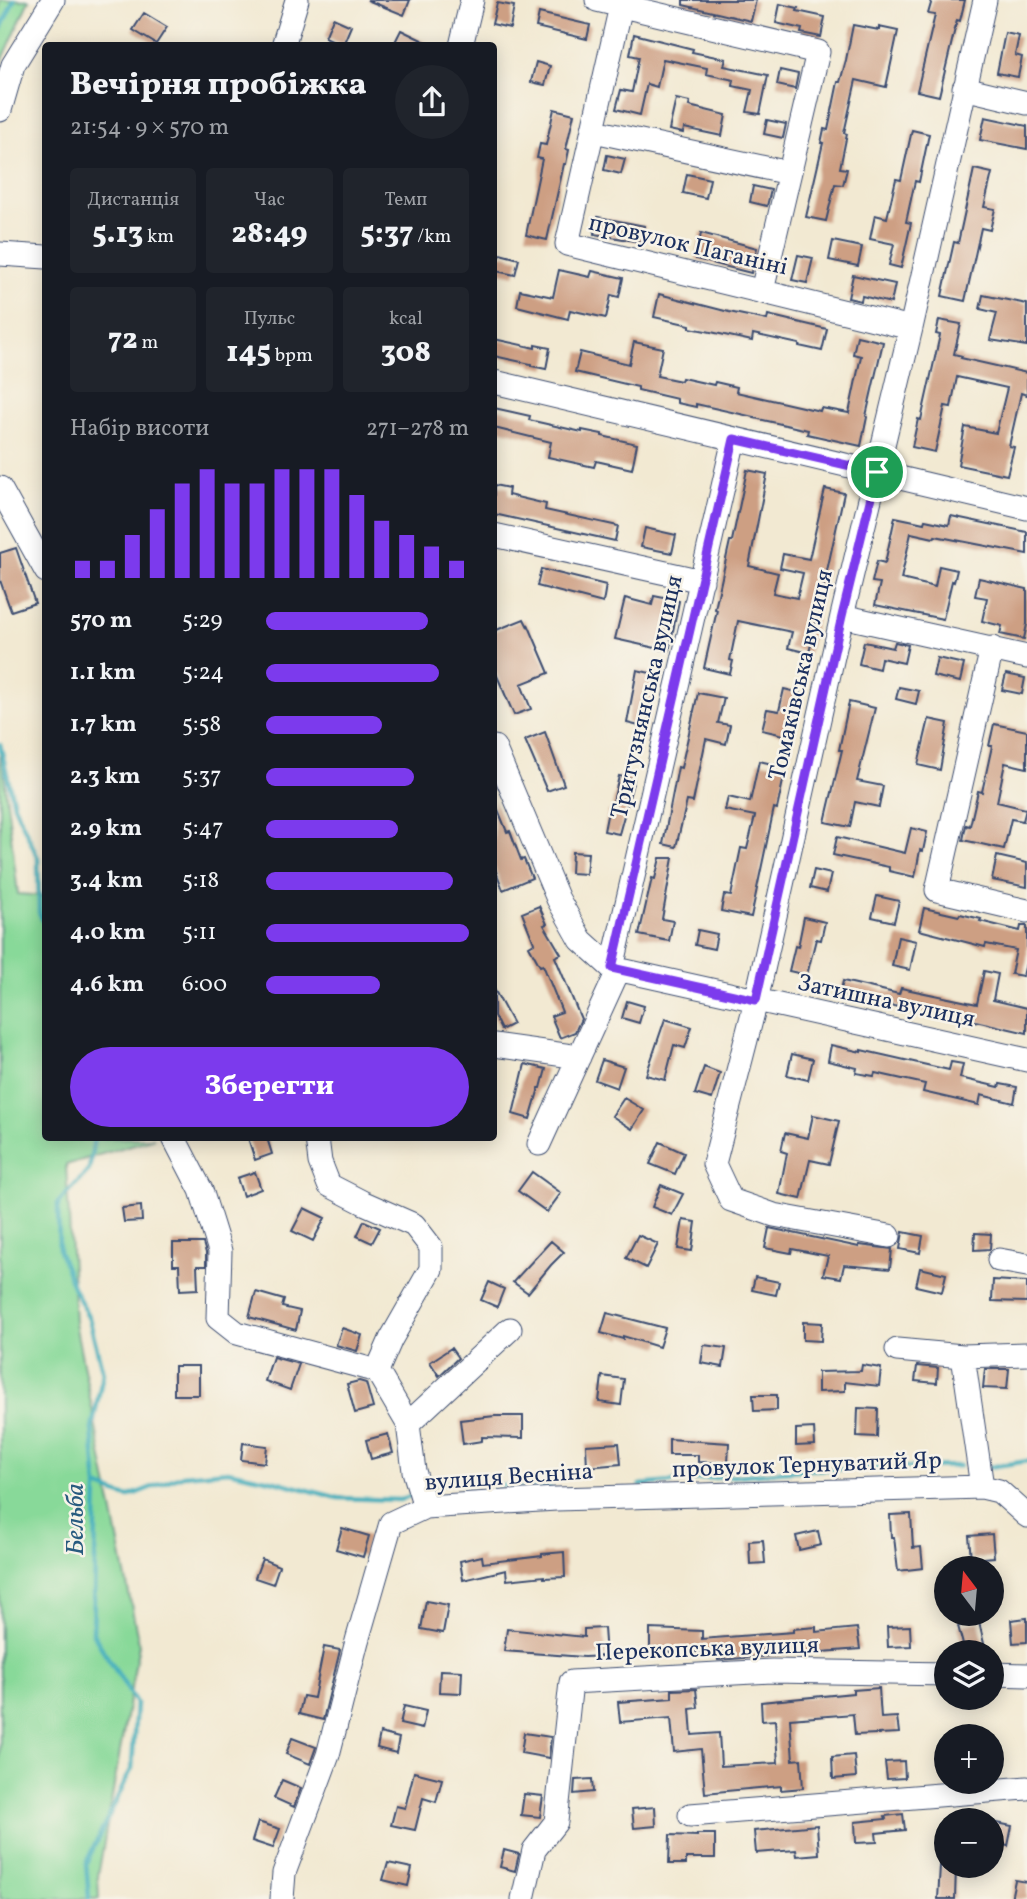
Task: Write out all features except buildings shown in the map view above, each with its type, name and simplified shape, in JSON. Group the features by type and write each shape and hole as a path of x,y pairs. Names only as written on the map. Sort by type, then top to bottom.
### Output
{"street":[{"path":"0,110 13,65 52,0"},
{"path":"284,42 297,0"},
{"path":"462,42 472,0"},
{"path":"597,0 818,51 762,290"},
{"name":"Томаківська вулиця","path":"889,1236 774,1215 731,1200 715,1164 756,1000 985,0"},
{"name":"провулок Паганіні","path":"621,6 567,244 911,328"},
{"path":"964,88 1027,103"},
{"path":"594,131 789,173"},
{"path":"0,254 42,257"},
{"path":"497,383 1027,508"},
{"name":"Тритузнянська вулиця","path":"539,1144 615,969 734,439"},
{"path":"0,488 42,563"},
{"path":"497,537 702,581"},
{"path":"842,616 1027,657"},
{"path":"992,648 937,890 1027,911"},
{"name":"Затишна вулиця","path":"497,754 558,899 581,940 615,969 1027,1060"},
{"path":"497,1045 579,1057"},
{"path":"176,1141 201,1190 220,1251 218,1318 237,1333 377,1371 408,1424 414,1471 423,1501"},
{"path":"317,1141 320,1162 328,1185 414,1225 431,1247 430,1269 391,1339 377,1371"},
{"path":"999,1260 1027,1265"},
{"path":"408,1424 510,1329"},
{"path":"897,1350 963,1356 1027,1354"},
{"name":"провулок Тернуватий Яр","path":"963,1356 982,1487"},
{"name":"провулок Тернуватий Яр","path":"635,1497 982,1487 999,1491 1027,1516"},
{"name":"вулиця Весніна","path":"282,1899 284,1873 328,1755 391,1523 423,1501 635,1497"},
{"name":"Перекопська вулиця","path":"523,1899 534,1850 556,1822 570,1682 772,1671 934,1674"},
{"path":"1004,1674 1027,1675"},
{"path":"690,1815 1027,1788"}],"green space":[{"path":"0,0 29,0 0,66"},
{"path":"0,743 18,894 42,896 42,1141 144,1141 66,1165 75,1323 139,1644 98,1876 99,1899 0,1899"}],"waterway":[{"name":"Бельба","path":"0,31 14,0"},
{"name":"Бельба","path":"0,744 14,805 38,858 39,912 42,919"},
{"name":"Бельба","path":"89,1899 86,1863 132,1768 136,1703 93,1634 97,1486 92,1429 103,1373 89,1318 59,1251 58,1203 89,1170 94,1141"},
{"path":"989,1467 1027,1461"},
{"path":"640,1485 799,1470 960,1466"},
{"path":"97,1486 127,1497 183,1475 228,1471 338,1498 400,1500 414,1494"},
{"path":"428,1487 439,1482 551,1488"}],"route":[{"path":"734,439 877,472 756,1000 612,968 734,439"}]}
